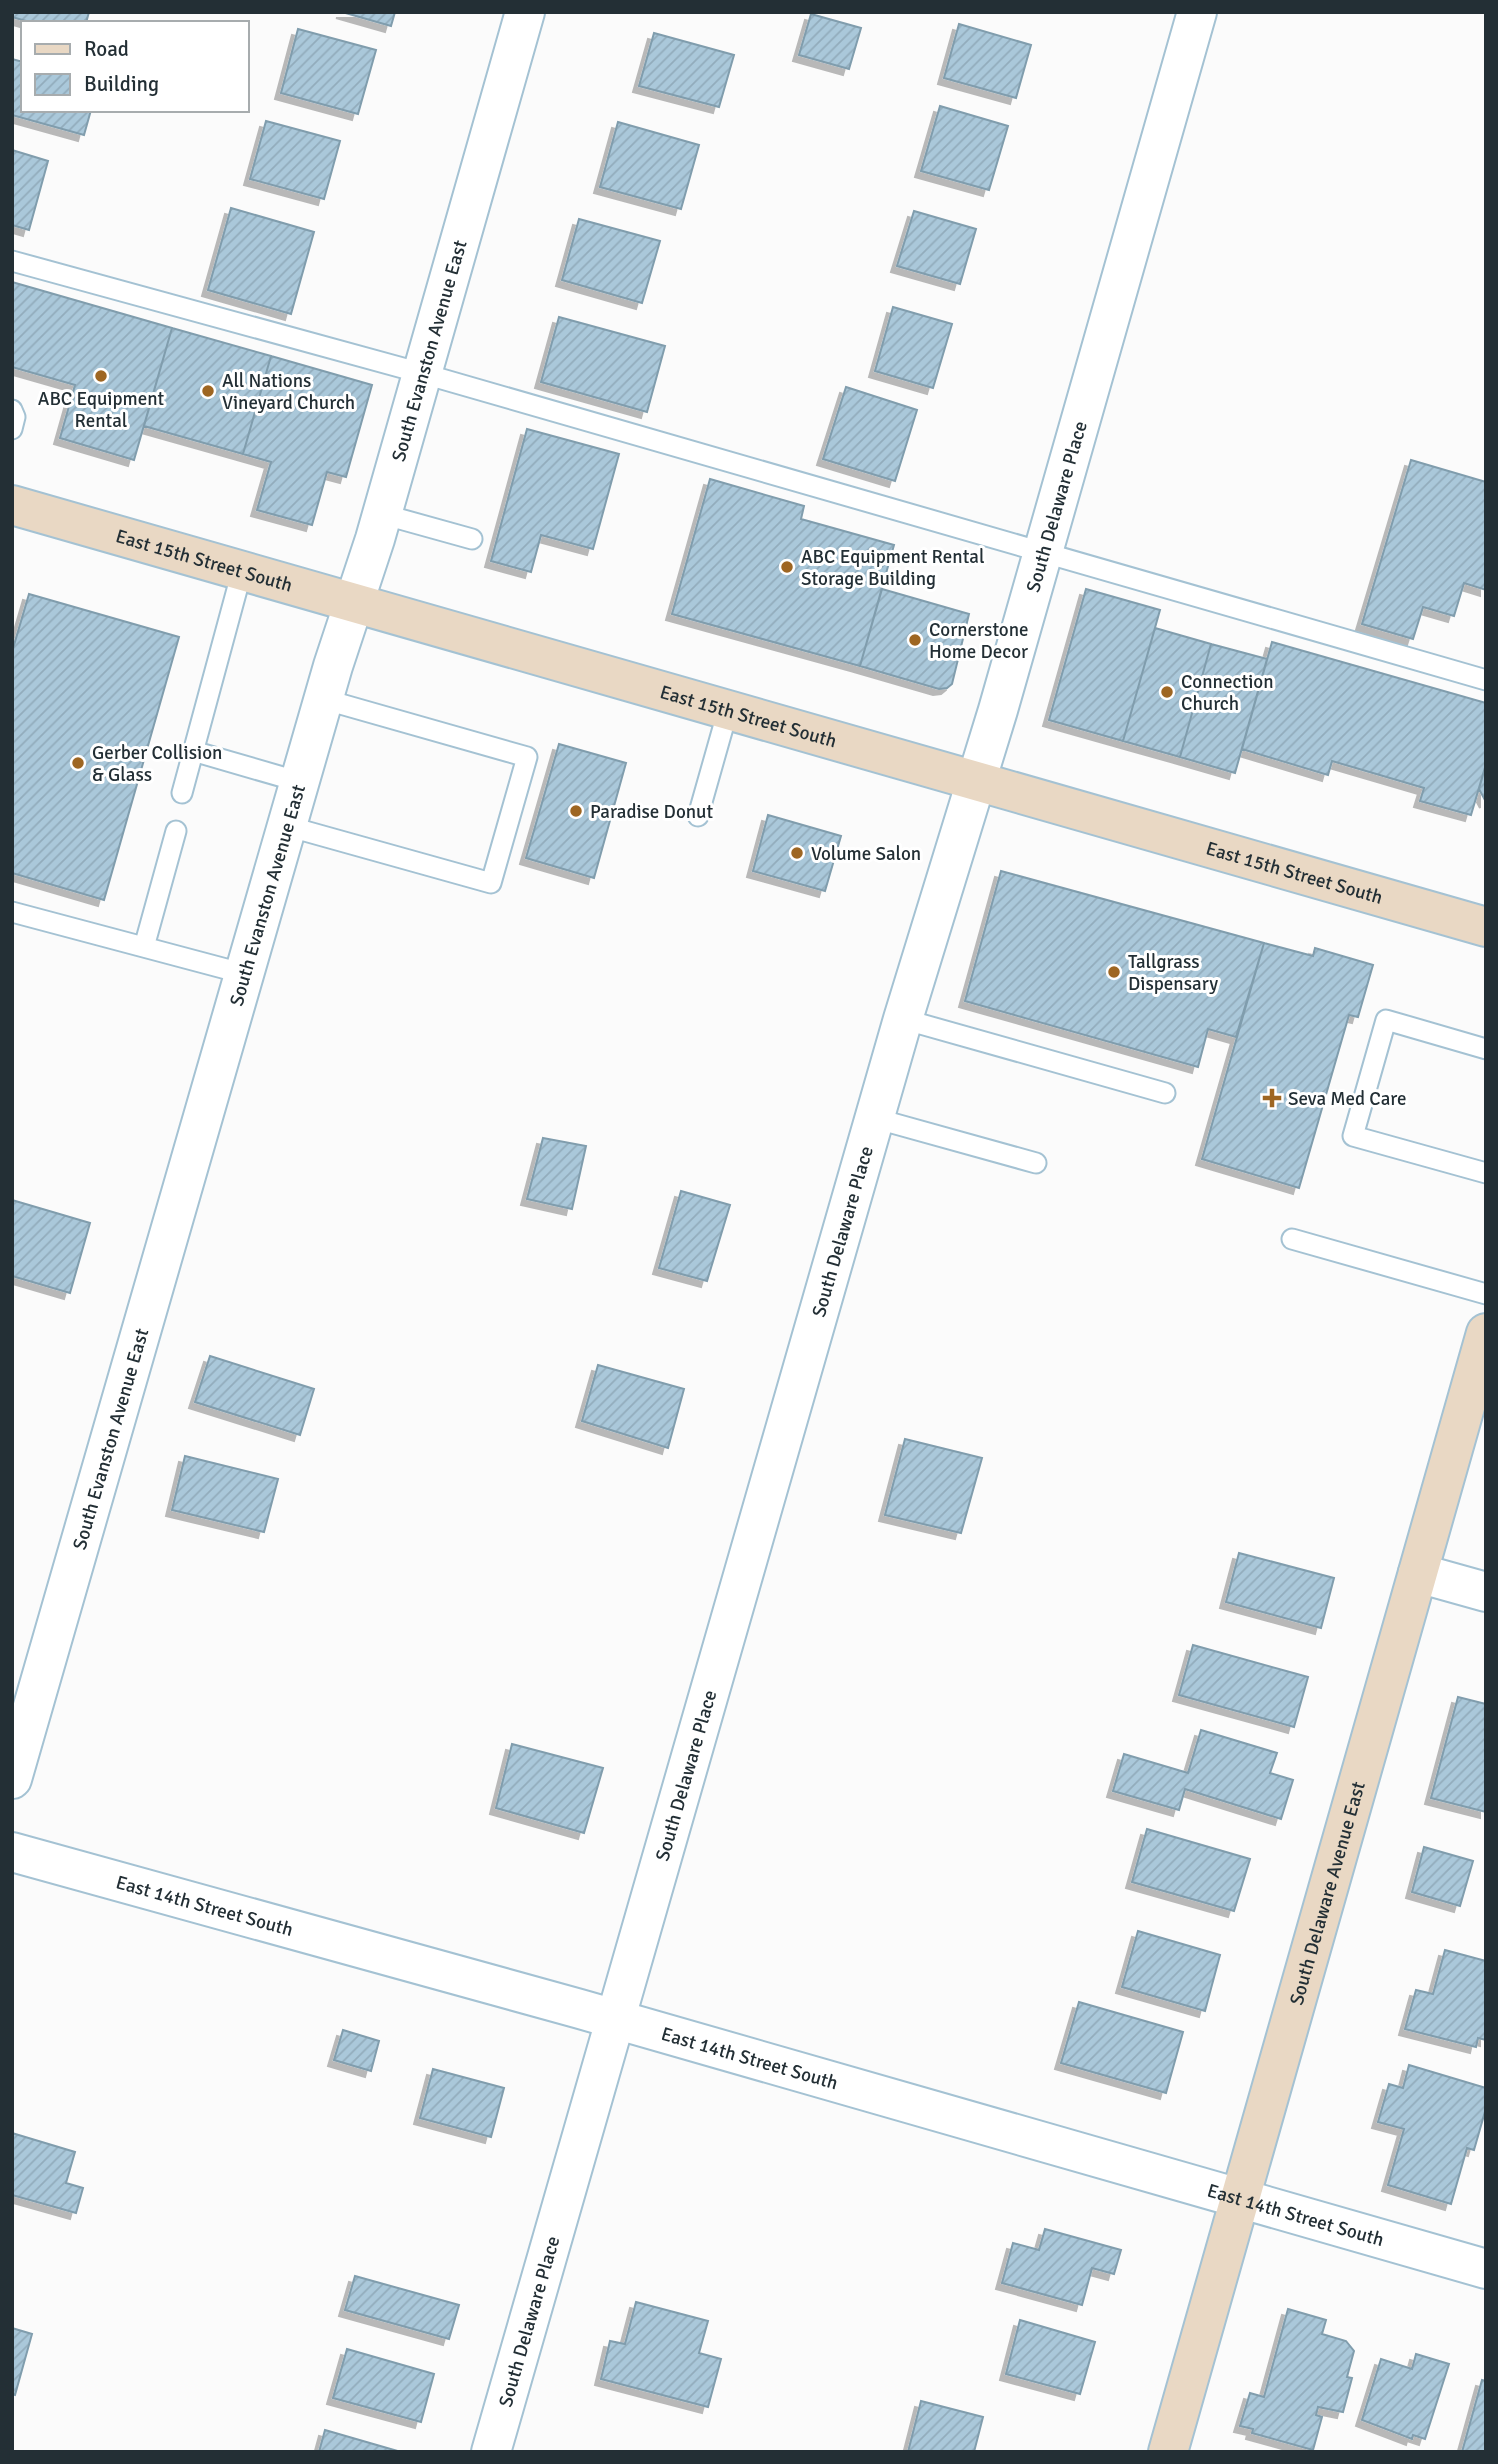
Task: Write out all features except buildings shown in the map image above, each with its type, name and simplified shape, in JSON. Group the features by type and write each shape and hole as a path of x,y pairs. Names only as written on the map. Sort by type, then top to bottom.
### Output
{"main road":[{"name":"East 15th Street South","path":"12,505 1486,927"},
{"name":"South Delaware Avenue East","path":"1168,2452 1486,1333"}],"street":[{"name":"South Evanston Avenue East","path":"12,1779 323,699 382,514 525,12"},
{"name":"South Delaware Place","path":"491,2452 874,1118 976,780 1197,12"},
{"path":"1418,1573 1486,1592"},
{"name":"East 14th Street South","path":"12,1852 617,2020 1486,2269"}],"lane":[{"path":"12,261 421,373 1043,550 1486,680"},
{"path":"12,410 15,417 12,429"},
{"path":"382,514 472,539"},
{"path":"182,793 242,571"},
{"path":"287,826 491,883 495,870 527,757 323,699"},
{"path":"698,816 728,710"},
{"path":"193,751 300,782"},
{"path":"144,947 176,831"},
{"path":"12,912 245,974"},
{"path":"903,1019 1165,1093"},
{"path":"1486,1049 1387,1020 1353,1136 1486,1173"},
{"path":"874,1118 1036,1163"},
{"path":"1293,1239 1486,1294"}],"place":[{"name":"ABC Equipment Rental","path":"101,376"},
{"name":"All Nations Vineyard Church","path":"208,391"},
{"name":"ABC Equipment Rental Storage Building","path":"787,567"},
{"name":"Cornerstone Home Decor","path":"915,640"},
{"name":"Connection Church","path":"1167,692"},
{"name":"Gerber Collision & Glass","path":"78,763"},
{"name":"Paradise Donut","path":"576,811"},
{"name":"Volume Salon","path":"797,853"},
{"name":"Tallgrass Dispensary","path":"1114,972"},
{"name":"Seva Med Care","path":"1272,1098"}]}
